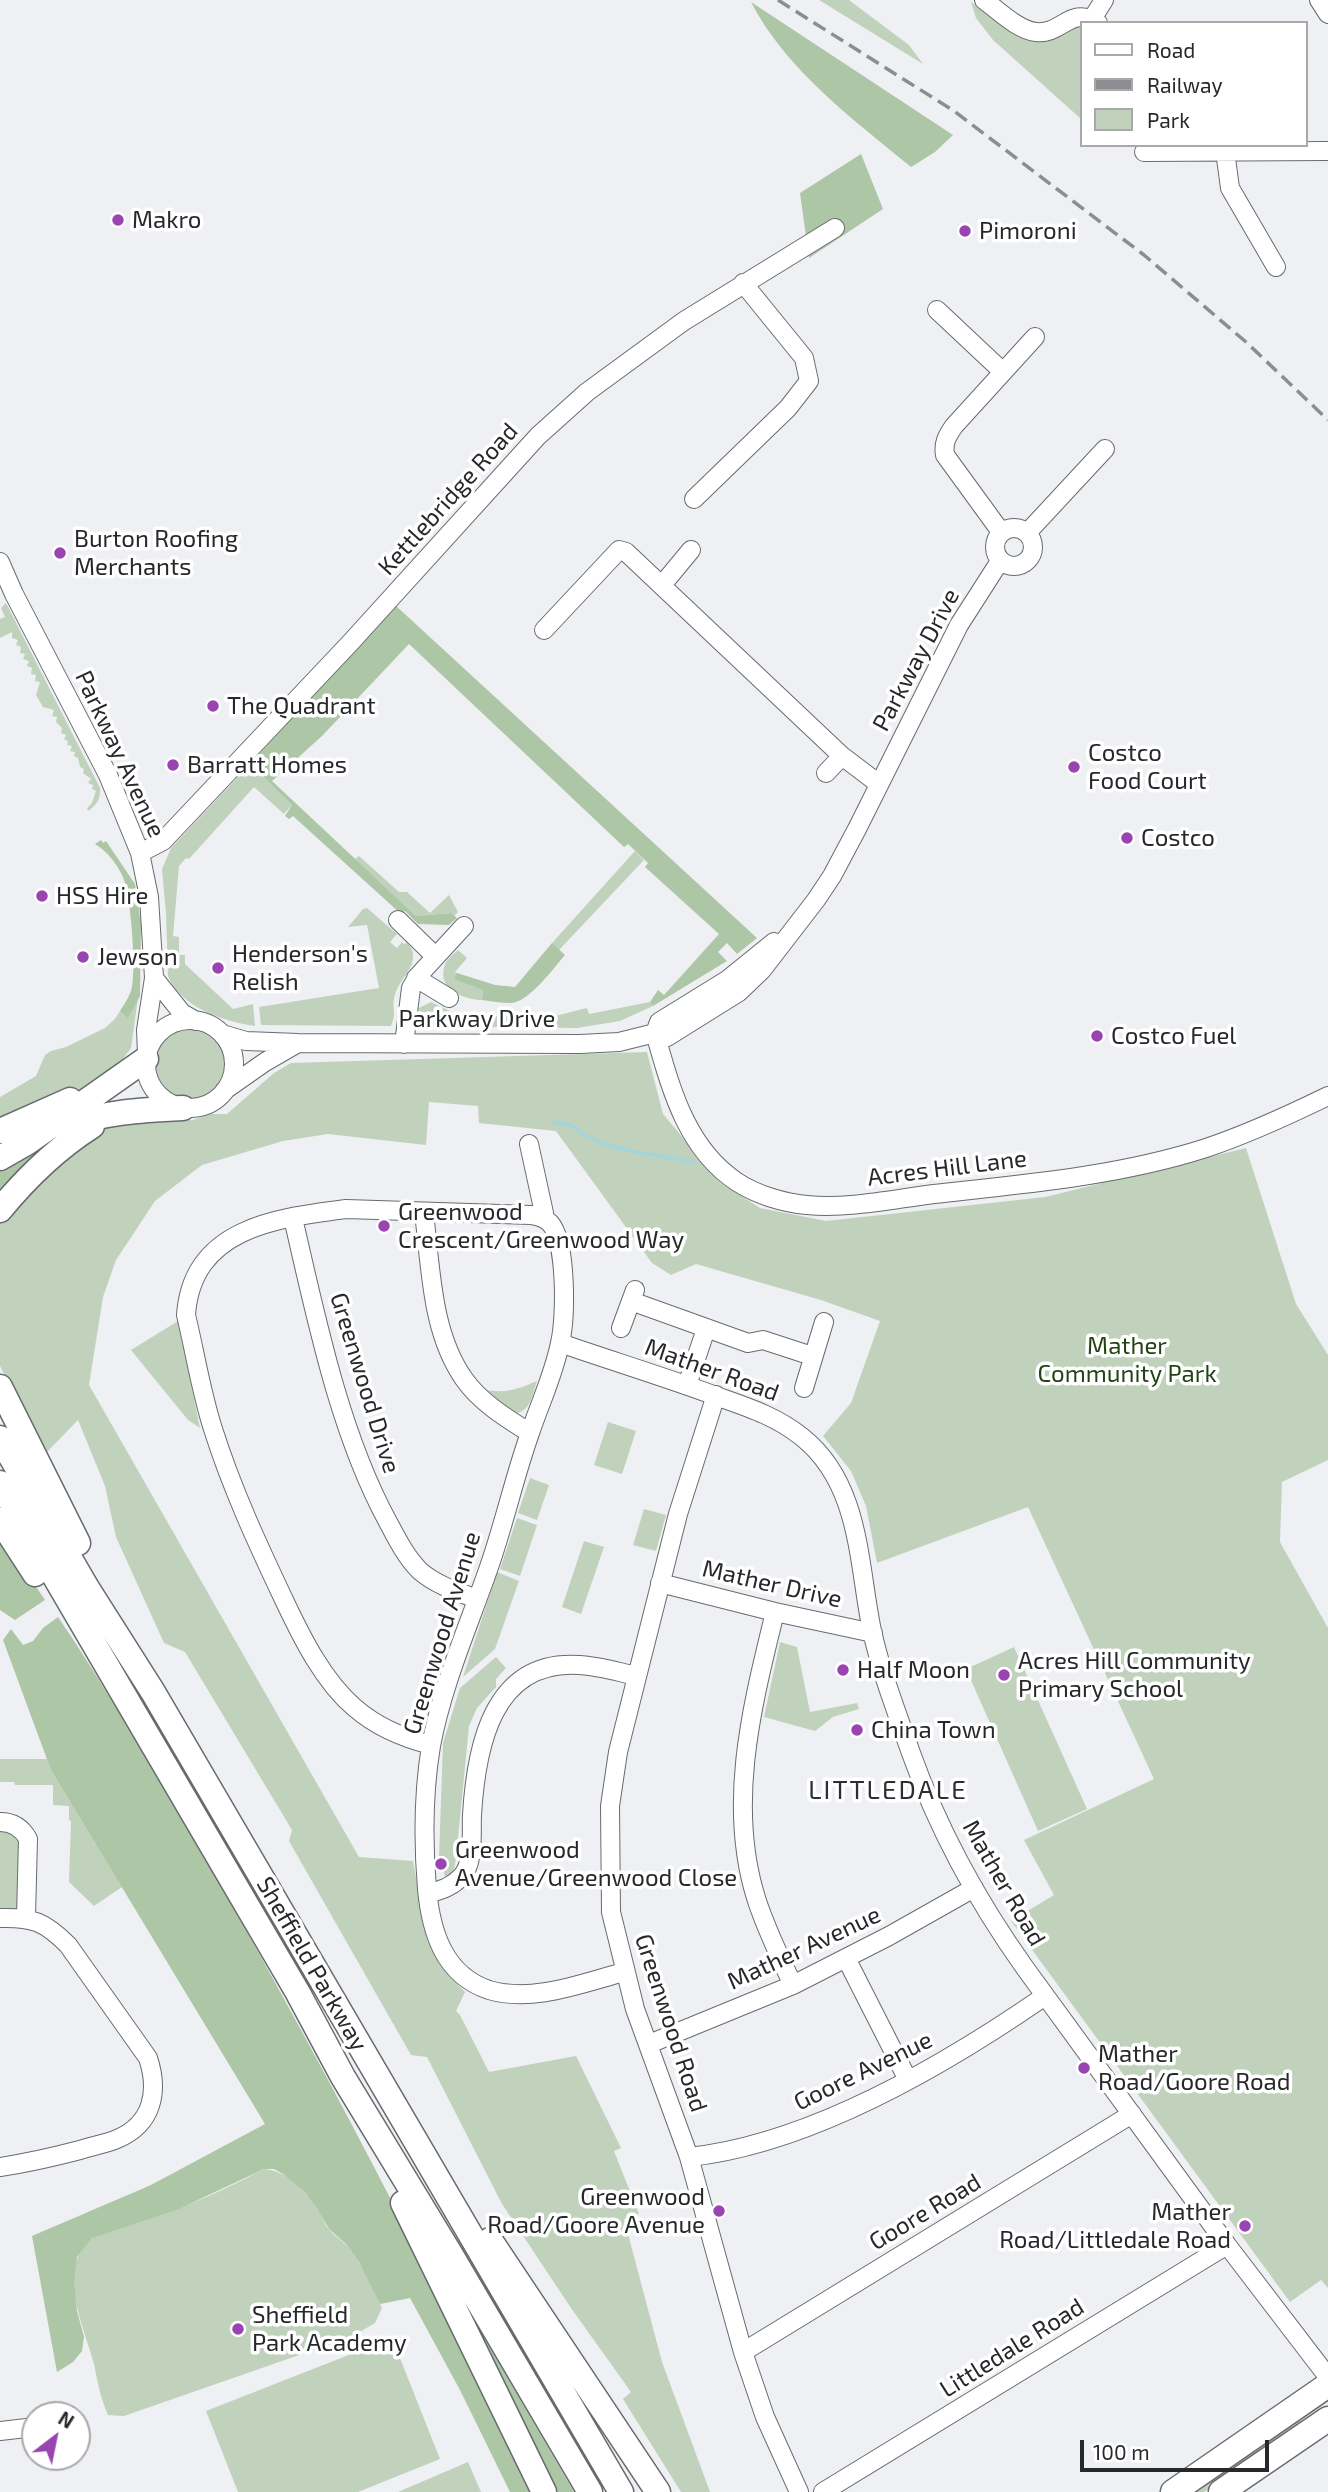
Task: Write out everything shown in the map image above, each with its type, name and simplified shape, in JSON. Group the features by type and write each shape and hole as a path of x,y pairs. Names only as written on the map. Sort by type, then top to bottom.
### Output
{"highway":[{"path":"0,1158 112,1085 147,1056"},
{"path":"0,1131 102,1086 112,1085"},
{"path":"28,1142 86,1119 138,1110 183,1108"},
{"path":"0,1210 42,1163 68,1141 110,1115"},
{"path":"0,1387 153,1692"},
{"name":"Sheffield Parkway","path":"0,1438 87,1588 153,1692 621,2492"},
{"name":"Sheffield Parkway","path":"0,1483 298,1993 343,2077 590,2492"},
{"path":"0,1520 76,1639 118,1686"},
{"path":"343,2077 544,2492"},
{"path":"403,2120 503,2259 657,2492"},
{"path":"1173,2492 1328,2385"},
{"path":"1221,2492 1328,2420"}],"street":[{"path":"984,0 1015,23 1033,32 1043,32 1071,18 1083,16 1095,21 1104,0"},
{"path":"1320,0 1328,15"},
{"path":"1144,152 1176,148 1226,151 1293,148 1328,151"},
{"path":"1226,151 1230,188 1276,267"},
{"name":"Kettlebridge Road","path":"140,853 163,841 351,642 538,436 587,392 640,351 835,228"},
{"path":"694,499 788,408 809,381 804,358 743,284"},
{"path":"937,310 1003,372"},
{"path":"1001,532 945,455 944,446 946,437 954,426 1035,337"},
{"path":"1027,533 1105,449"},
{"path":"1017,528 1027,533 1033,542 1030,558 1015,567 1000,561 995,550 996,539 1001,532 1017,528"},
{"path":"544,630 619,550 626,552 842,756 879,784"},
{"path":"662,585 691,550"},
{"name":"Parkway Drive","path":"222,1034 246,1041 298,1043 601,1044 654,1033 659,1022 727,980 793,927 816,900 832,876 959,625 1000,561"},
{"name":"Parkway Avenue","path":"0,562 108,775 140,853 149,897 154,978 146,1030 147,1056"},
{"path":"826,773 842,756"},
{"path":"397,920 435,957"},
{"path":"404,1044 408,1000 416,978 464,926"},
{"path":"154,978 182,1013 222,1034 234,1060 232,1079 215,1101 202,1107 183,1108 169,1103 157,1093 147,1073 147,1056 159,1033 172,1024 196,1021"},
{"path":"416,978 449,998"},
{"name":"Acres Hill Lane","path":"654,1033 674,1096 691,1135 712,1161 738,1183 767,1197 807,1205 848,1204 1044,1181 1160,1161 1207,1148 1328,1096"},
{"path":"225,1090 298,1043"},
{"name":"Greenwood Avenue","path":"529,1144 543,1218 552,1224 558,1242 565,1310 560,1343 489,1568 446,1691 431,1745 424,1803 424,1850 430,1918 445,1956 468,1981 491,1990 530,1994 624,1972"},
{"path":"431,1745 408,1739 379,1725 354,1708 330,1679 293,1619 247,1524 212,1427 186,1315 187,1298 195,1276 209,1253 230,1237 255,1226 293,1217 346,1209 531,1215 543,1218"},
{"path":"424,1213 436,1309 450,1353 464,1380 502,1416 530,1433"},
{"name":"Greenwood Drive","path":"293,1217 319,1326 349,1432 375,1499 402,1548 421,1571 447,1588 477,1599"},
{"path":"621,1328 633,1295 706,1329 748,1343 764,1340 813,1356"},
{"path":"804,1388 824,1322"},
{"path":"687,1385 706,1329"},
{"name":"Mather Road","path":"560,1343 770,1415 803,1437 827,1462 841,1488 855,1525 873,1633 912,1755 974,1888 999,1932 1045,1996 1227,2245 1328,2377"},
{"name":"Greenwood Road","path":"716,1395 660,1583 618,1752 610,1806 611,1912 635,2009 689,2157 743,2352 765,2417 799,2492"},
{"name":"Mather Drive","path":"660,1583 873,1633"},
{"path":"775,1612 750,1715 744,1780 745,1844 756,1899 773,1944 793,1985"},
{"path":"428,1894 449,1887 463,1876 470,1858 474,1793 483,1739 497,1705 510,1690 521,1679 552,1666 579,1664 637,1676"},
{"path":"0,1822 15,1825 24,1831 27,1839 26,1917"},
{"name":"Mather Avenue","path":"649,2044 793,1985 974,1888"},
{"path":"0,1918 26,1917 57,1934 68,1945 148,2058 154,2090 151,2106 141,2121 131,2132 116,2140 46,2160 0,2167"},
{"path":"846,1958 908,2080"},
{"name":"Goore Avenue","path":"689,2157 741,2147 803,2128 908,2080 1001,2026 1045,1996"},
{"name":"Goore Road","path":"743,2352 1132,2114"},
{"name":"Littledale Road","path":"823,2492 1227,2245"},
{"path":"0,2431 21,2429"}],"green space":[{"path":"819,0 849,0 909,45 923,64"},
{"path":"751,2 953,135 935,152 911,167 822,92 783,50"},
{"path":"971,2 1017,34 1080,23 1080,118 993,40 976,18"},
{"path":"861,154 883,209 809,258 800,193"},
{"path":"6,603 100,788 98,801 88,811 96,791 92,789 93,785 88,783 91,779 83,773 84,769 74,756 75,752 70,751 72,746 67,745 68,741 64,739 66,735 61,733 62,728 56,722 57,717 52,716 54,710 43,707 36,695 40,682 35,681 36,675 31,674 32,668 27,666 29,661 23,659 25,654 20,653 21,647 16,645 18,640 12,638 12,632 0,638 0,619 5,617 1,608"},
{"path":"395,605 757,938 737,954 727,943 718,952 727,961 653,1006 650,1002 658,990 664,995 719,934 645,867 648,863 628,844 624,847 409,644 322,736 272,781 416,916 451,913 457,918 449,925 418,924 405,911 401,914 293,816 289,819 285,816 292,805 250,764"},
{"path":"250,764 292,805 284,814 254,787 189,859 186,858 179,866 173,936 179,937 179,955 185,955 185,964 233,1009 253,1004 255,1026 217,1017 193,1004 174,987 168,976 162,869 171,848"},
{"path":"101,840 103,843 106,841 135,884 141,924 140,996 128,1018 120,1011 130,993 133,977 128,900 118,867 108,854 95,844"},
{"path":"635,851 644,860 559,950 552,943"},
{"path":"359,856 399,892 407,892 430,913 449,895 458,912 454,916 451,913 416,916 355,859"},
{"path":"367,908 397,934 390,942 397,948 402,942 407,943 413,953 410,968 395,993 391,1026 261,1025 259,1007 379,988 367,925 348,927 363,909"},
{"path":"552,943 565,955 540,984 518,1001 507,1003 482,1000 483,990 454,979 457,973 495,985 515,987"},
{"path":"458,950 467,958 455,972 455,979 483,990 482,1000 461,996 445,982 445,965"},
{"path":"138,998 131,1048 107,1081 0,1121 0,1097 36,1076 45,1055 105,1028 120,1011 128,1017"},
{"path":"431,1002 458,1015 467,1016 555,1016 587,1008 589,1014 650,1002 653,1006 620,1021 577,1028 420,1026 417,1020 419,1008"},
{"path":"190,1029 215,1039 225,1064 215,1089 190,1099 165,1089 155,1064 165,1039"},
{"name":"Mather Community Park","path":"647,1052 663,1114 721,1183 760,1208 826,1221 1045,1197 1246,1148 1296,1304 1328,1355 1328,1460 1282,1482 1280,1542 1328,1628 1328,2288 1321,2280 1290,2302 1011,1921 1054,1895 1024,1840 1154,1779 1028,1507 877,1563 866,1506 851,1471 823,1436 851,1403 880,1321 821,1300 696,1264 671,1275 652,1263 556,1131 479,1123 478,1106 429,1102 426,1145 328,1134 283,1141 202,1165 155,1201 116,1260 103,1297 89,1385 359,1857 413,1861 427,1940 442,1968 465,1992 456,2011 489,2072 576,2056 621,2148 614,2151 639,2214 624,2219 662,2362 710,2492 681,2492 623,2399 631,2392 502,2204 427,2057 411,2055 289,1841 292,1830 185,1652 164,1643 116,1537 105,1486 78,1420 44,1455 0,1366 0,1221 74,1146 116,1123 193,1120 211,1114 227,1114 274,1073 291,1063"},
{"path":"38,1146 42,1155 0,1199 0,1168"},
{"path":"178,1321 200,1428 188,1420 131,1350"},
{"path":"537,1381 527,1407 519,1413 513,1414 484,1390 511,1390"},
{"path":"608,1422 636,1431 622,1474 594,1465"},
{"path":"530,1478 549,1485 537,1520 518,1513"},
{"path":"644,1509 666,1515 656,1551 633,1545"},
{"path":"517,1518 537,1525 520,1576 500,1569"},
{"path":"0,1533 45,1600 15,1620 0,1610"},
{"path":"584,1541 604,1547 581,1614 562,1607"},
{"path":"497,1572 519,1581 495,1649 463,1677"},
{"path":"58,1617 146,1757 242,1922 415,2246 539,2492 510,2492 460,2390 410,2298 380,2304 359,2262 346,2244 329,2229 305,2192 274,2169 264,2169 179,2209 92,2238 77,2257 74,2281 77,2311 84,2337 82,2351 73,2362 57,2372 32,2236 151,2185 265,2124 51,1770 3,1640 11,1629 23,1645 33,1641 43,1628"},
{"path":"780,1642 797,1647 810,1712 857,1703 859,1709 833,1717 815,1731 764,1717"},
{"path":"1014,1647 1087,1809 1038,1831 966,1669"},
{"path":"496,1657 506,1668 496,1679 496,1687 477,1708 469,1726 456,1858 453,1875 445,1876 439,1858 443,1743 460,1688"},
{"path":"0,1759 47,1759 51,1770 122,1887 94,1906 69,1882 69,1806 53,1805 53,1785 15,1785 14,1782 0,1782"},
{"path":"0,1827 19,1834 21,1904 12,1913 0,1912"},
{"path":"264,2169 280,2173 302,2189 332,2233 346,2244 367,2276 382,2308 375,2323 351,2337 124,2416 108,2415 76,2300 75,2267 80,2252 97,2235 188,2205"},
{"path":"467,2308 574,2492 557,2492"},
{"path":"392,2338 440,2459 358,2492 238,2492 206,2411"},
{"path":"1297,2416 1303,2425 1204,2492 1186,2492"},
{"path":"468,2462 481,2492 398,2492"}],"waterway":[{"path":"554,1123 570,1124 583,1134 613,1147 693,1163"}],"railway":[{"path":"778,0 954,111 1144,255 1246,342 1328,420"}],"place":[{"name":"Makro","path":"118,220"},
{"name":"Pimoroni","path":"965,231"},
{"name":"Burton Roofing Merchants","path":"60,553"},
{"name":"The Quadrant","path":"213,706"},
{"name":"Barratt Homes","path":"173,765"},
{"name":"Costco Food Court","path":"1074,767"},
{"name":"Costco","path":"1127,838"},
{"name":"HSS Hire","path":"42,896"},
{"name":"Jewson","path":"83,957"},
{"name":"Henderson's Relish","path":"218,968"},
{"name":"Costco Fuel","path":"1097,1036"},
{"name":"Greenwood Crescent/Greenwood Way","path":"384,1226"},
{"name":"Half Moon","path":"843,1670"},
{"name":"Acres Hill Community Primary School","path":"1004,1675"},
{"name":"China Town","path":"857,1730"},
{"name":"Greenwood Avenue/Greenwood Close","path":"441,1864"},
{"name":"Mather Road/Goore Road","path":"1084,2068"},
{"name":"Greenwood Road/Goore Avenue","path":"719,2211"},
{"name":"Mather Road/Littledale Road","path":"1245,2226"},
{"name":"Sheffield Park Academy","path":"238,2329"}],"district":[{"name":"LITTLEDALE","path":"888,1790"}]}
